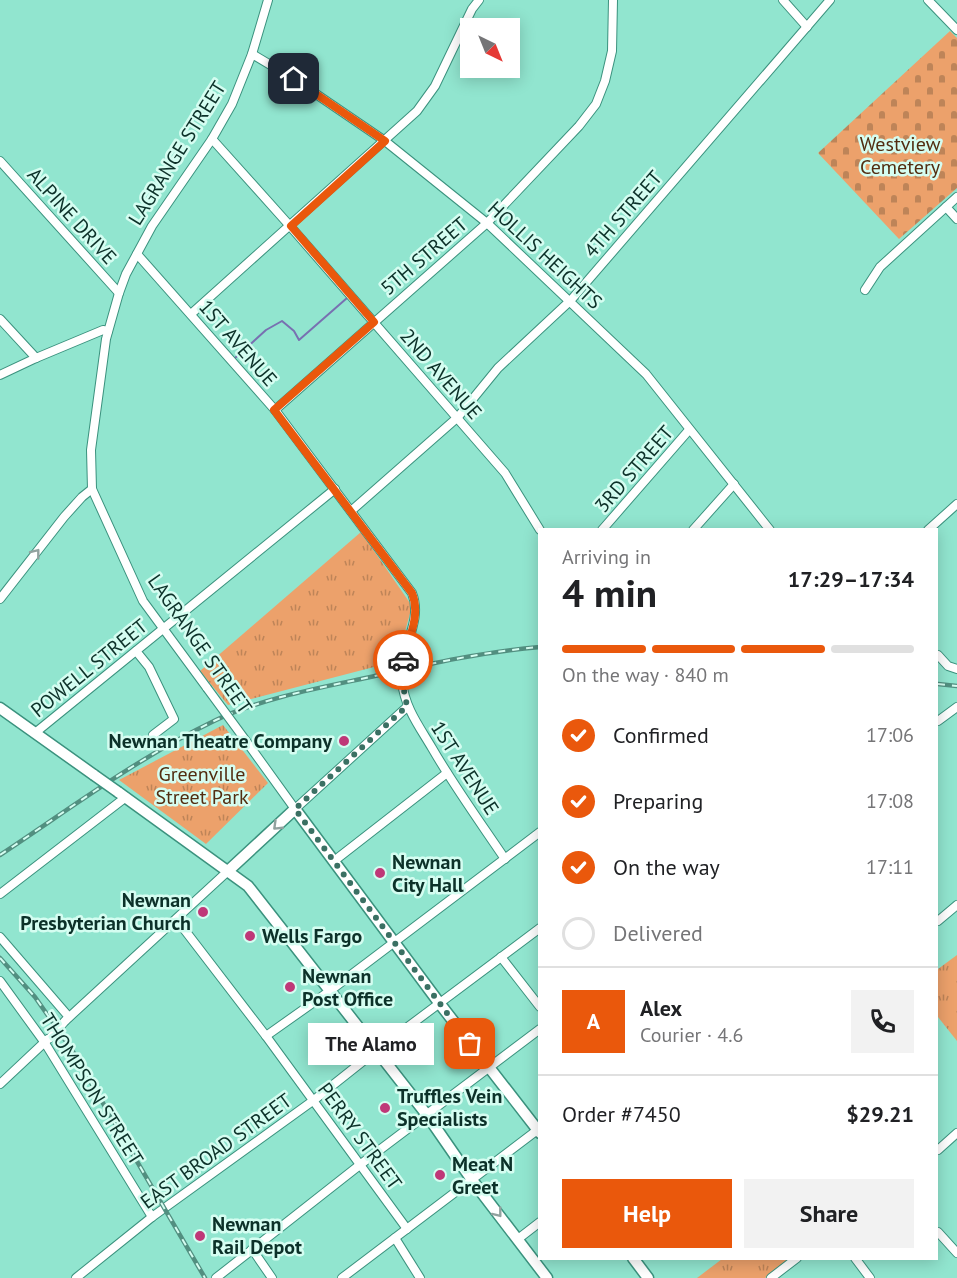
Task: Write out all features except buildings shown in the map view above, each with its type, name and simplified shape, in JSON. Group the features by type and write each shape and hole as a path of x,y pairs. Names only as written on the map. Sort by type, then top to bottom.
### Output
{"main road":[{"path":"0,708 248,886"},
{"path":"228,871 295,809"},
{"name":"LAGRANGE STREET","path":"295,809 440,1004 538,1129"},
{"path":"237,863 248,886 427,1115 472,1180 547,1278"},
{"path":"634,1260 648,1278"}],"street":[{"name":"LAGRANGE STREET","path":"268,0 239,88 212,139 152,226 119,293 108,331 91,450 92,489 143,601 295,809"},
{"path":"191,314 417,111 435,86 472,9 479,0"},
{"name":"5TH STREET","path":"274,410 487,223 579,126 596,104 605,81 612,51 611,0"},
{"path":"783,0 807,27"},
{"name":"4TH STREET","path":"351,511 458,417 498,368 571,300 830,0"},
{"path":"928,0 957,30"},
{"name":"HOLLIS HEIGHTS","path":"252,54 294,79 385,141 487,223 571,300 646,374 768,528"},
{"name":"2ND AVENUE","path":"212,139 458,417 505,473 539,528"},
{"name":"ALPINE DRIVE","path":"0,161 119,293"},
{"path":"865,290 880,267 957,197"},
{"path":"946,207 957,219"},
{"name":"1ST AVENUE","path":"137,254 274,410 412,593 416,603 415,620 400,670 407,706 447,773 505,859"},
{"path":"0,319 36,358"},
{"path":"0,375 103,330 108,331"},
{"name":"3RD STREET","path":"604,528 689,430"},
{"path":"695,528 734,484"},
{"path":"0,599 64,517 82,496 92,489"},
{"name":"POWELL STREET","path":"35,733 335,489"},
{"path":"930,528 957,504"},
{"path":"136,651 149,667 174,720 153,735"},
{"path":"938,655 948,666 957,669"},
{"path":"295,809 407,706"},
{"path":"938,721 957,706"},
{"path":"334,861 447,773"},
{"path":"0,894 122,794"},
{"path":"266,1036 331,990 538,834"},
{"path":"0,1084 228,871"},
{"path":"938,908 941,918 957,905"},
{"name":"PERRY STREET","path":"177,920 314,1100 407,1229"},
{"name":"EAST BROAD STREET","path":"76,1278 152,1217 314,1100 538,929"},
{"path":"0,937 67,1019"},
{"path":"501,957 538,1004"},
{"name":"THOMPSON STREET","path":"0,981 47,1040 152,1217"},
{"path":"216,1278 361,1164 538,1031"},
{"path":"342,1278 538,1131"},
{"path":"938,1150 957,1133"},
{"path":"518,1239 538,1224"},
{"path":"938,1232 957,1253"},
{"path":"395,1238 420,1278"},
{"path":"252,1249 272,1278"},
{"path":"771,1278 794,1260"},
{"path":"856,1260 870,1278"}],"green space":[{"name":"Westview Cemetery","path":"950,31 957,38 957,188 899,239 818,153"},
{"path":"361,532 412,606 397,661 228,705 200,671"},
{"name":"Greenville Street Park","path":"223,725 268,783 206,844 119,780"},
{"path":"957,955 957,1041 938,1017 938,969"},
{"path":"721,1260 790,1260 765,1278 697,1278"}],"waterway":[{"path":"235,358 266,330 282,321 294,331 299,340 347,298"}],"railway":[{"path":"0,855 79,801 160,750 216,720 251,706 287,695 405,669 472,656 538,647"},
{"path":"938,684 957,686"},
{"path":"0,958 35,997 72,1050 205,1278"}],"way so far":[{"path":"403,660 400,670 407,706 295,809 470,1044"}],"place":[{"name":"Newnan Theatre Company","path":"344,741"},
{"name":"Newnan City Hall","path":"380,873"},
{"name":"Newnan Presbyterian Church","path":"203,912"},
{"name":"Wells Fargo","path":"250,936"},
{"name":"Newnan Post Office","path":"290,987"},
{"name":"The Alamo","path":"470,1044"},
{"name":"Truffles Vein Specialists","path":"385,1108"},
{"name":"Meat N Greet","path":"440,1175"},
{"name":"Newnan Rail Depot","path":"200,1236"}],"route":[{"path":"294,79 385,141 291,226 374,322 274,410 412,593 416,603 415,620 403,660"}]}
